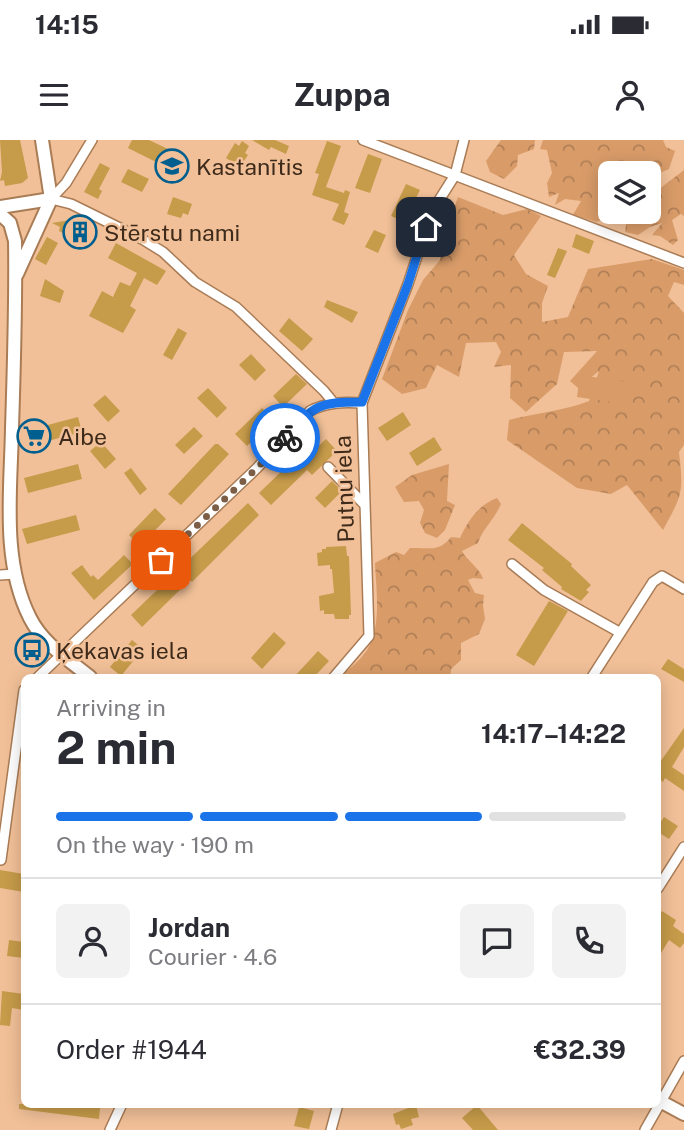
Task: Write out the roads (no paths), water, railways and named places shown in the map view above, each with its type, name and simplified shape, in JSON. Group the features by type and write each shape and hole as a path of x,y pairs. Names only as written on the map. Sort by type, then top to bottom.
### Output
{"main road":[{"path":"16,277 51,198 43,140"},
{"path":"0,207 51,198"},
{"path":"0,214 10,223 15,236 10,508 15,574 29,617 45,640 86,674"},
{"path":"661,1102 684,1114"}],"street":[{"path":"92,140 65,183 51,198 71,204 163,252 195,282 236,307 333,402"},
{"path":"363,140 388,145 455,175 684,263"},
{"name":"Putnu iela","path":"337,674 369,636 362,402 408,284 431,213 455,175 464,140"},
{"path":"41,674 241,484 310,411 333,402 362,402"},
{"path":"328,467 364,504"},
{"path":"512,564 544,590 619,632"},
{"path":"0,575 15,574"},
{"path":"594,674 653,582 662,576 684,589"},
{"path":"1,860 21,712"},
{"path":"661,883 684,847"},
{"path":"661,1098 684,1060"},
{"path":"110,1130 120,1108"},
{"path":"331,1130 337,1108"},
{"path":"645,1130 656,1108"}],"place":[{"name":"Kastanītis","path":"172,166"},
{"name":"Stērstu nami","path":"80,232"},
{"name":"Aibe","path":"34,436"},
{"name":"Ķekavas iela","path":"32,650"}]}
